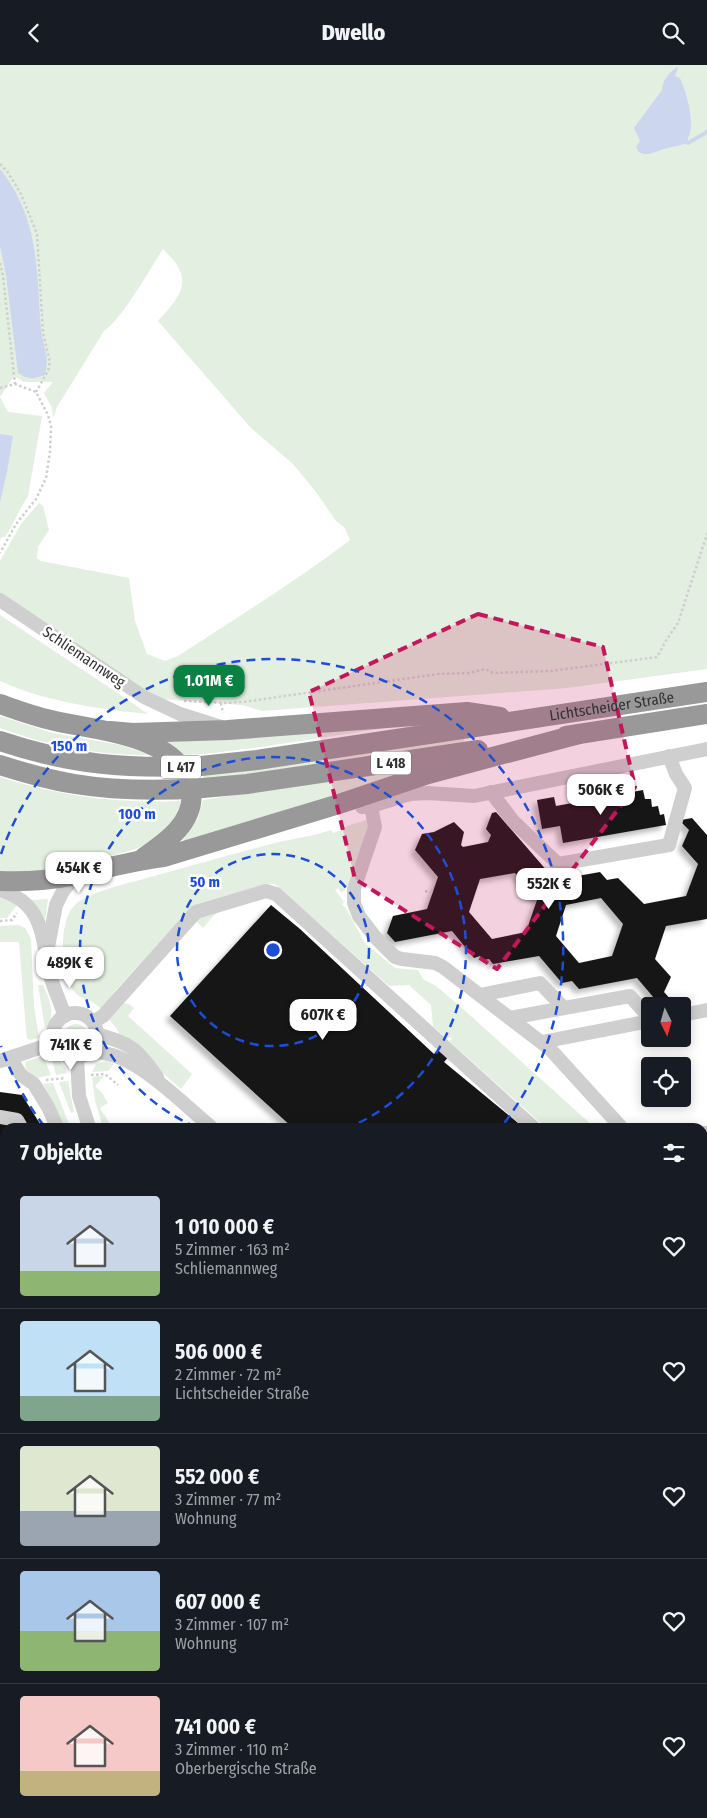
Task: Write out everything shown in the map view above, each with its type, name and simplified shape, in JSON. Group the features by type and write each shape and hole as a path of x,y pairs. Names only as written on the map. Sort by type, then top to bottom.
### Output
{"highway":[{"name":"Lichtscheider Straße","path":"516,721 707,692"},
{"name":"L 417","path":"0,704 50,720 132,737 160,751 180,764 188,778 191,793 191,801 184,821 169,839 141,859"},
{"name":"L 417","path":"110,731 133,733 226,721 467,712 516,721"},
{"name":"Lichtscheider Straße","path":"579,734 707,714"},
{"name":"L 418","path":"0,741 35,753 76,762 117,767 163,768 267,759 516,721"},
{"name":"L 417","path":"0,881 39,881 76,875 141,859 164,857 339,805 428,775 579,734"},
{"name":"L 418","path":"0,765 37,776 76,784 141,790 203,788 247,784 579,734"}],"street":[{"name":"Schliemannweg","path":"0,599 144,697 180,713 226,721"},
{"path":"339,805 353,807 371,806 410,795 428,793 474,796 707,749"},
{"path":"491,793 513,821 558,864 669,845 685,787 676,774 669,756"},
{"path":"371,806 375,827 354,889 354,903 358,916 395,957 435,963 542,1042 559,1057 617,1123"},
{"path":"47,951 56,905 63,891 76,875"},
{"path":"0,891 16,897 33,911 47,951 51,977 64,1016"},
{"path":"92,1051 96,1042 95,1028 103,1016 196,911 266,891 276,894 529,1123"},
{"path":"480,995 540,983 563,1007"},
{"path":"510,1019 563,1007 630,996 641,1009"},
{"path":"691,1013 707,1010"},
{"path":"161,1084 142,1055 128,1044 95,1028 85,1016 78,1013 64,1016 54,1028 54,1043 59,1051 67,1056 77,1058 92,1051 119,1057 161,1084 206,1123"},
{"path":"542,1042 641,1021"},
{"path":"54,1043 5,1059 34,1085 48,1107 55,1123"},
{"path":"77,1058 79,1096 88,1123"},
{"path":"0,1117 18,1123"}],"path":[{"path":"0,164 7,171 22,194 37,234 43,333 50,362 48,371 36,392"},
{"path":"0,263 14,384"},
{"path":"0,388 14,384 36,392 48,415 51,426 46,478 36,499 16,525 0,553"},
{"path":"182,701 243,702 438,674 469,673 485,669 493,673 551,671 657,657 678,623 707,534"},
{"path":"223,703 226,721"},
{"path":"425,891 433,893"},
{"path":"0,921 12,920 18,910"},
{"path":"90,1075 105,1074 118,1085"},
{"path":"54,1079 67,1077"}],"highlighted area":[{"path":"478,614 603,647 635,787 497,969 355,879 309,692"}],"green space":[{"path":"0,65 707,65 707,669 567,688 262,711 242,705 160,699 0,594 0,561 21,524 39,503 43,506 49,530 38,547 37,558 41,561 129,578 135,621 147,654 165,661 178,656 308,571 350,540 345,528 336,521 293,464 250,427 158,321 178,297 182,283 177,264 163,249 127,305 104,331 57,407 53,418 52,408 44,393 53,382 24,382 14,376 0,397"},
{"path":"0,397 8,412 42,416 28,496 5,537 0,539"},
{"path":"0,615 148,714 73,704 36,694 0,681"},
{"path":"0,716 53,733 120,745 151,755 93,752 55,745 0,728"},
{"path":"393,727 205,754 181,755 162,742"},
{"path":"463,737 465,743 204,780 203,775"},
{"path":"452,761 184,842 183,840 198,818 203,800"},
{"path":"0,777 44,789 89,797 158,802 181,801 179,809 166,828 146,844 134,850 70,865 64,860 50,864 51,871 0,873"},
{"path":"370,819 371,821 350,883 342,893 338,888 335,890 344,902 342,905 346,908 365,943 395,968 418,970 423,979 436,986 463,1009 590,1123 541,1123 449,1041 452,1039 450,1037 447,1039 433,1026 431,1005 409,985 389,986 275,884 267,884 197,905 188,911 115,991 102,1010 94,1003 77,994 70,985 63,956 64,933 69,913 80,901 115,887 279,842 331,830 333,833 342,830 341,828"},
{"path":"0,896 18,904 7,918 0,918"},
{"path":"48,899 45,922 44,922 30,900"},
{"path":"217,912 203,928 196,921 200,917"},
{"path":"18,925 25,928 31,939 34,1007 39,1038 30,1040 27,1038 26,1030 19,942 0,942 0,926"},
{"path":"38,985 43,985 51,1006 50,1021 48,1027 45,1028"},
{"path":"123,1003 129,1004 134,1008 128,1016 192,1074 181,1089 120,1036 109,1019"},
{"path":"76,1024 85,1027 88,1036 85,1045 76,1048 67,1045 64,1036 67,1027"},
{"path":"43,1056 51,1075 37,1078 26,1069 25,1064 27,1061"},
{"path":"57,1058 65,1067 67,1073 56,1075 52,1059"},
{"path":"106,1061 114,1064 108,1071 92,1072 96,1064"},
{"path":"104,1076 95,1086 108,1103 100,1108 109,1123 102,1123 95,1101 92,1077"},
{"path":"68,1081 74,1112 71,1113 59,1082"},
{"path":"53,1083 68,1123 62,1123 43,1084"}],"water":[{"path":"677,67 675,76 680,78 687,96 690,114 691,127 688,143 650,154 641,153 636,147 640,141 634,128 662,90 667,77"},
{"path":"0,169 23,207 34,246 41,330 47,366 45,375 34,378 28,378 18,373 6,275 0,246"},
{"path":"0,434 13,436 0,502"}],"building":[{"path":"643,790 645,799 651,799 652,807 658,806 660,815 664,814 666,825 563,843 560,826 542,829 537,800 554,797 556,806"},
{"path":"496,812 555,880 600,872 607,880 618,878 644,904 686,896 698,864 682,846 689,830 681,820 692,818 707,835 707,919 666,926 655,959 671,977 664,992 668,997 653,997 637,978 579,989 572,981 562,983 539,956 493,964 489,959 484,960 480,956 474,958 452,931 395,942 387,933 393,916 427,909 438,877 415,850 422,834 434,832 454,822 464,832 461,845 463,847 488,842 491,835 486,829 492,813","holes":["515,873 537,900 526,932 492,939 469,912 480,879","601,898 623,924 612,956 579,963 556,936 566,905"]},
{"path":"271,905 300,929 434,1054 442,1046 451,1054 444,1062 518,1123 288,1123 170,1016"},
{"path":"0,1092 22,1095 40,1123 0,1123"}],"waterway":[{"path":"688,143 707,132"}]}
